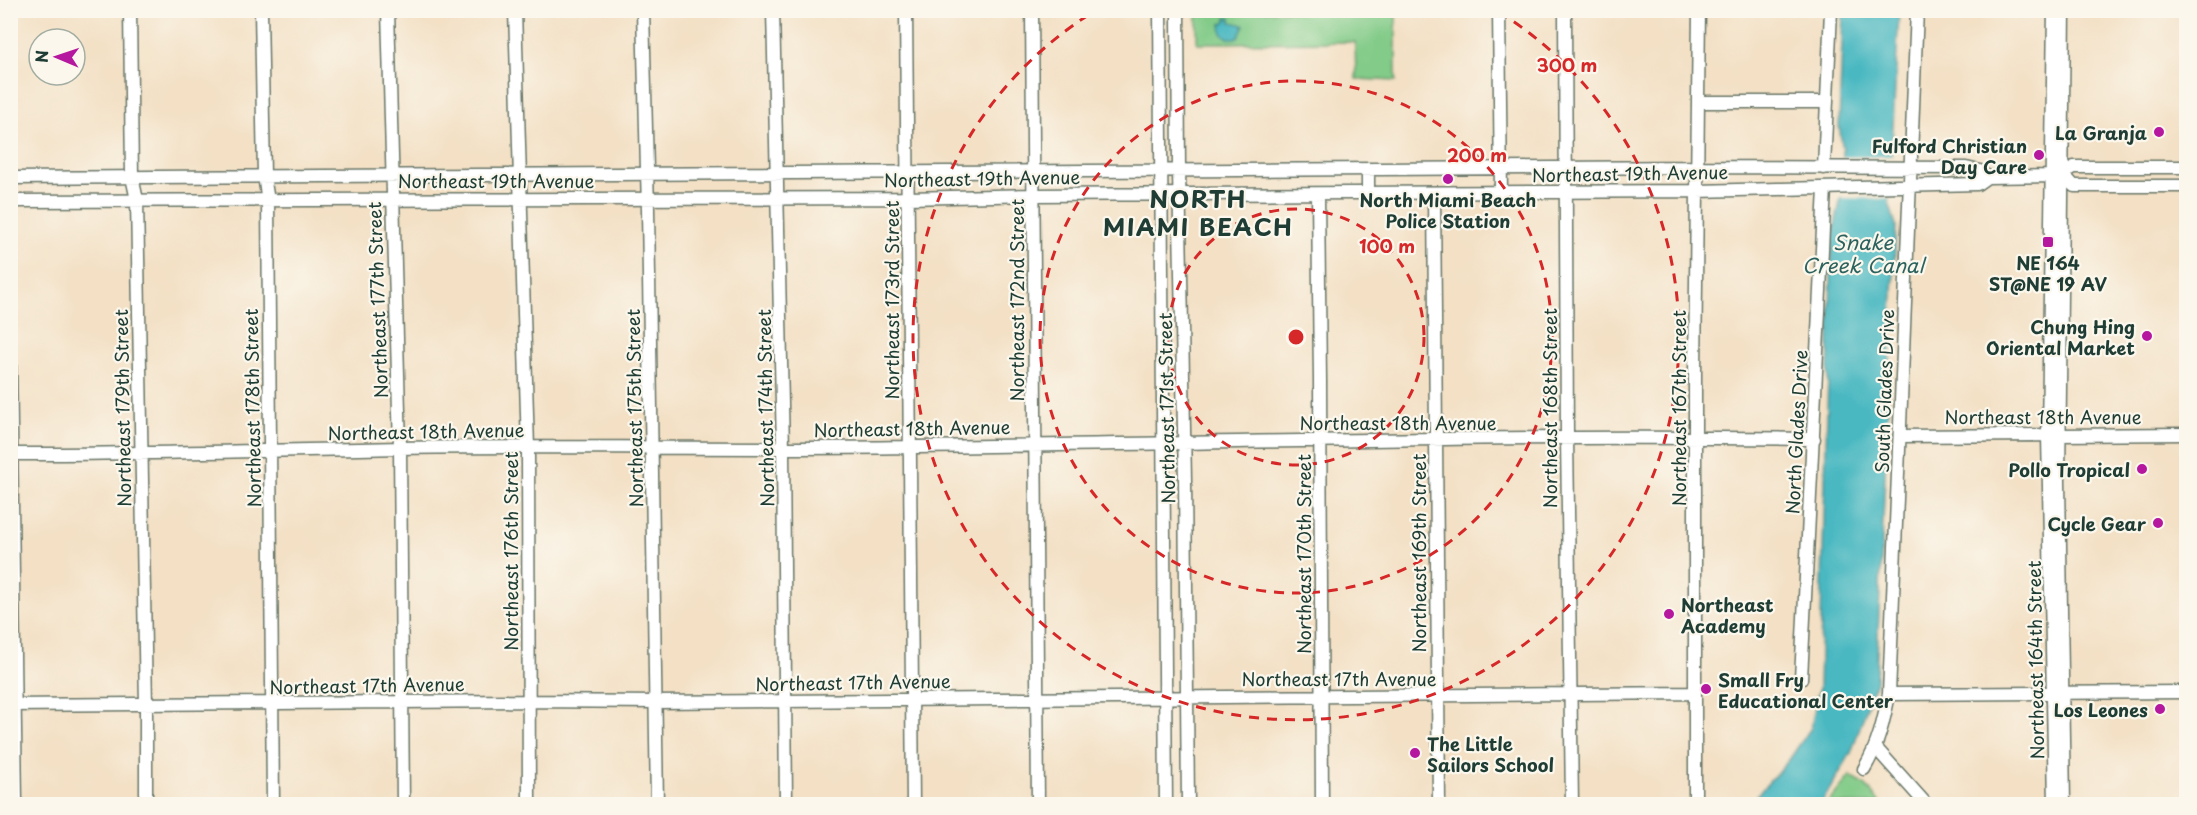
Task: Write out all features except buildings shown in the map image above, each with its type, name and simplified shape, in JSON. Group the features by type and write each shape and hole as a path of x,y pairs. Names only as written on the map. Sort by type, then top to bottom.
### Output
{"street":[{"name":"Northeast 179th Street","path":"130,10 132,177 137,200 146,804"},
{"name":"Northeast 178th Street","path":"261,10 264,176 268,201 273,804"},
{"name":"Northeast 177th Street","path":"388,10 400,448 402,804"},
{"name":"Northeast 176th Street","path":"515,10 528,448 529,804"},
{"name":"Northeast 175th Street","path":"643,10 657,804"},
{"name":"Northeast 174th Street","path":"773,10 779,197 786,804"},
{"name":"Northeast 173rd Street","path":"906,10 913,804"},
{"name":"Northeast 172nd Street","path":"1032,10 1038,804"},
{"name":"Northeast 171st Street","path":"1160,10 1166,804"},
{"name":"Northeast 171st Street","path":"1178,10 1188,804"},
{"path":"1499,10 1500,193"},
{"name":"Northeast 168th Street","path":"1564,10 1572,804"},
{"name":"Northeast 167th Street","path":"1695,804 1696,191 1699,10"},
{"path":"1824,168 1831,10"},
{"name":"South Glades Drive","path":"1864,769 1875,747 1884,720 1889,694 1917,10"},
{"name":"Northeast 164th Street","path":"2054,10 2058,100 2054,435 2058,692 2064,804"},
{"name":"Northeast 164th Street","path":"2058,100 2064,10"},
{"path":"1698,102 1827,102"},
{"name":"Northeast 19th Avenue","path":"10,180 132,177 1697,166 1966,168 1980,171 1987,177"},
{"name":"Northeast 19th Avenue","path":"10,199 268,201 521,198 908,198 1034,195 1696,191 1977,184 1987,177 2058,175 2074,167 2187,167"},
{"path":"1368,170 1368,194"},
{"path":"1219,171 1219,194"},
{"name":"Northeast 19th Avenue","path":"2058,175 2074,186 2187,186"},
{"path":"10,180 16,189 10,199"},
{"name":"North Glades Drive","path":"1801,679 1825,188"},
{"name":"Northeast 169th Street","path":"1434,194 1439,804"},
{"name":"Northeast 170th Street","path":"1318,195 1322,804"},
{"path":"1162,279 1181,279"},
{"path":"10,353 16,804"},
{"path":"1162,381 1184,380"},
{"name":"Northeast 18th Avenue","path":"1900,436 2187,434"},
{"name":"Northeast 18th Avenue","path":"11,454 270,452 400,448 910,447 1321,440 1696,437 1814,439"},
{"name":"Northeast 164th Street","path":"2055,804 2058,692"},
{"path":"1889,694 2187,692"},
{"name":"Northeast 17th Avenue","path":"13,705 1695,693"},
{"path":"1875,747 1926,804"}],"green space":[{"path":"1197,11 1396,11 1396,81 1356,79 1355,42 1197,43"},
{"path":"1850,776 1866,786 1881,804 1827,804"}],"water":[{"name":"Snake Creek Canal","path":"1843,11 1899,11 1889,203 1896,225 1876,681 1851,753 1821,804 1749,804 1789,760 1811,728 1819,687 1832,238 1841,198 1843,150 1839,126"},
{"path":"1226,18 1231,18 1231,22 1244,25 1238,38 1228,38 1222,33 1221,24 1226,21"}],"pier":[{"path":"1892,156 1892,199 1840,198 1841,157"}],"place":[{"name":"La Granja","path":"2159,132"},
{"name":"Fulford Christian Day Care","path":"2039,155"},
{"name":"North Miami Beach Police Station","path":"1448,179"},
{"name":"NE 164 ST@NE 19 AV","path":"2048,242"},
{"name":"Chung Hing Oriental Market","path":"2147,336"},
{"name":"Pollo Tropical","path":"2142,469"},
{"name":"Cycle Gear","path":"2158,523"},
{"name":"Northeast Academy","path":"1669,614"},
{"name":"Small Fry Educational Center","path":"1706,689"},
{"name":"Los Leones","path":"2160,709"},
{"name":"The Little Sailors School","path":"1415,753"}],"district":[{"name":"NORTH MIAMI BEACH","path":"1198,212"}]}
